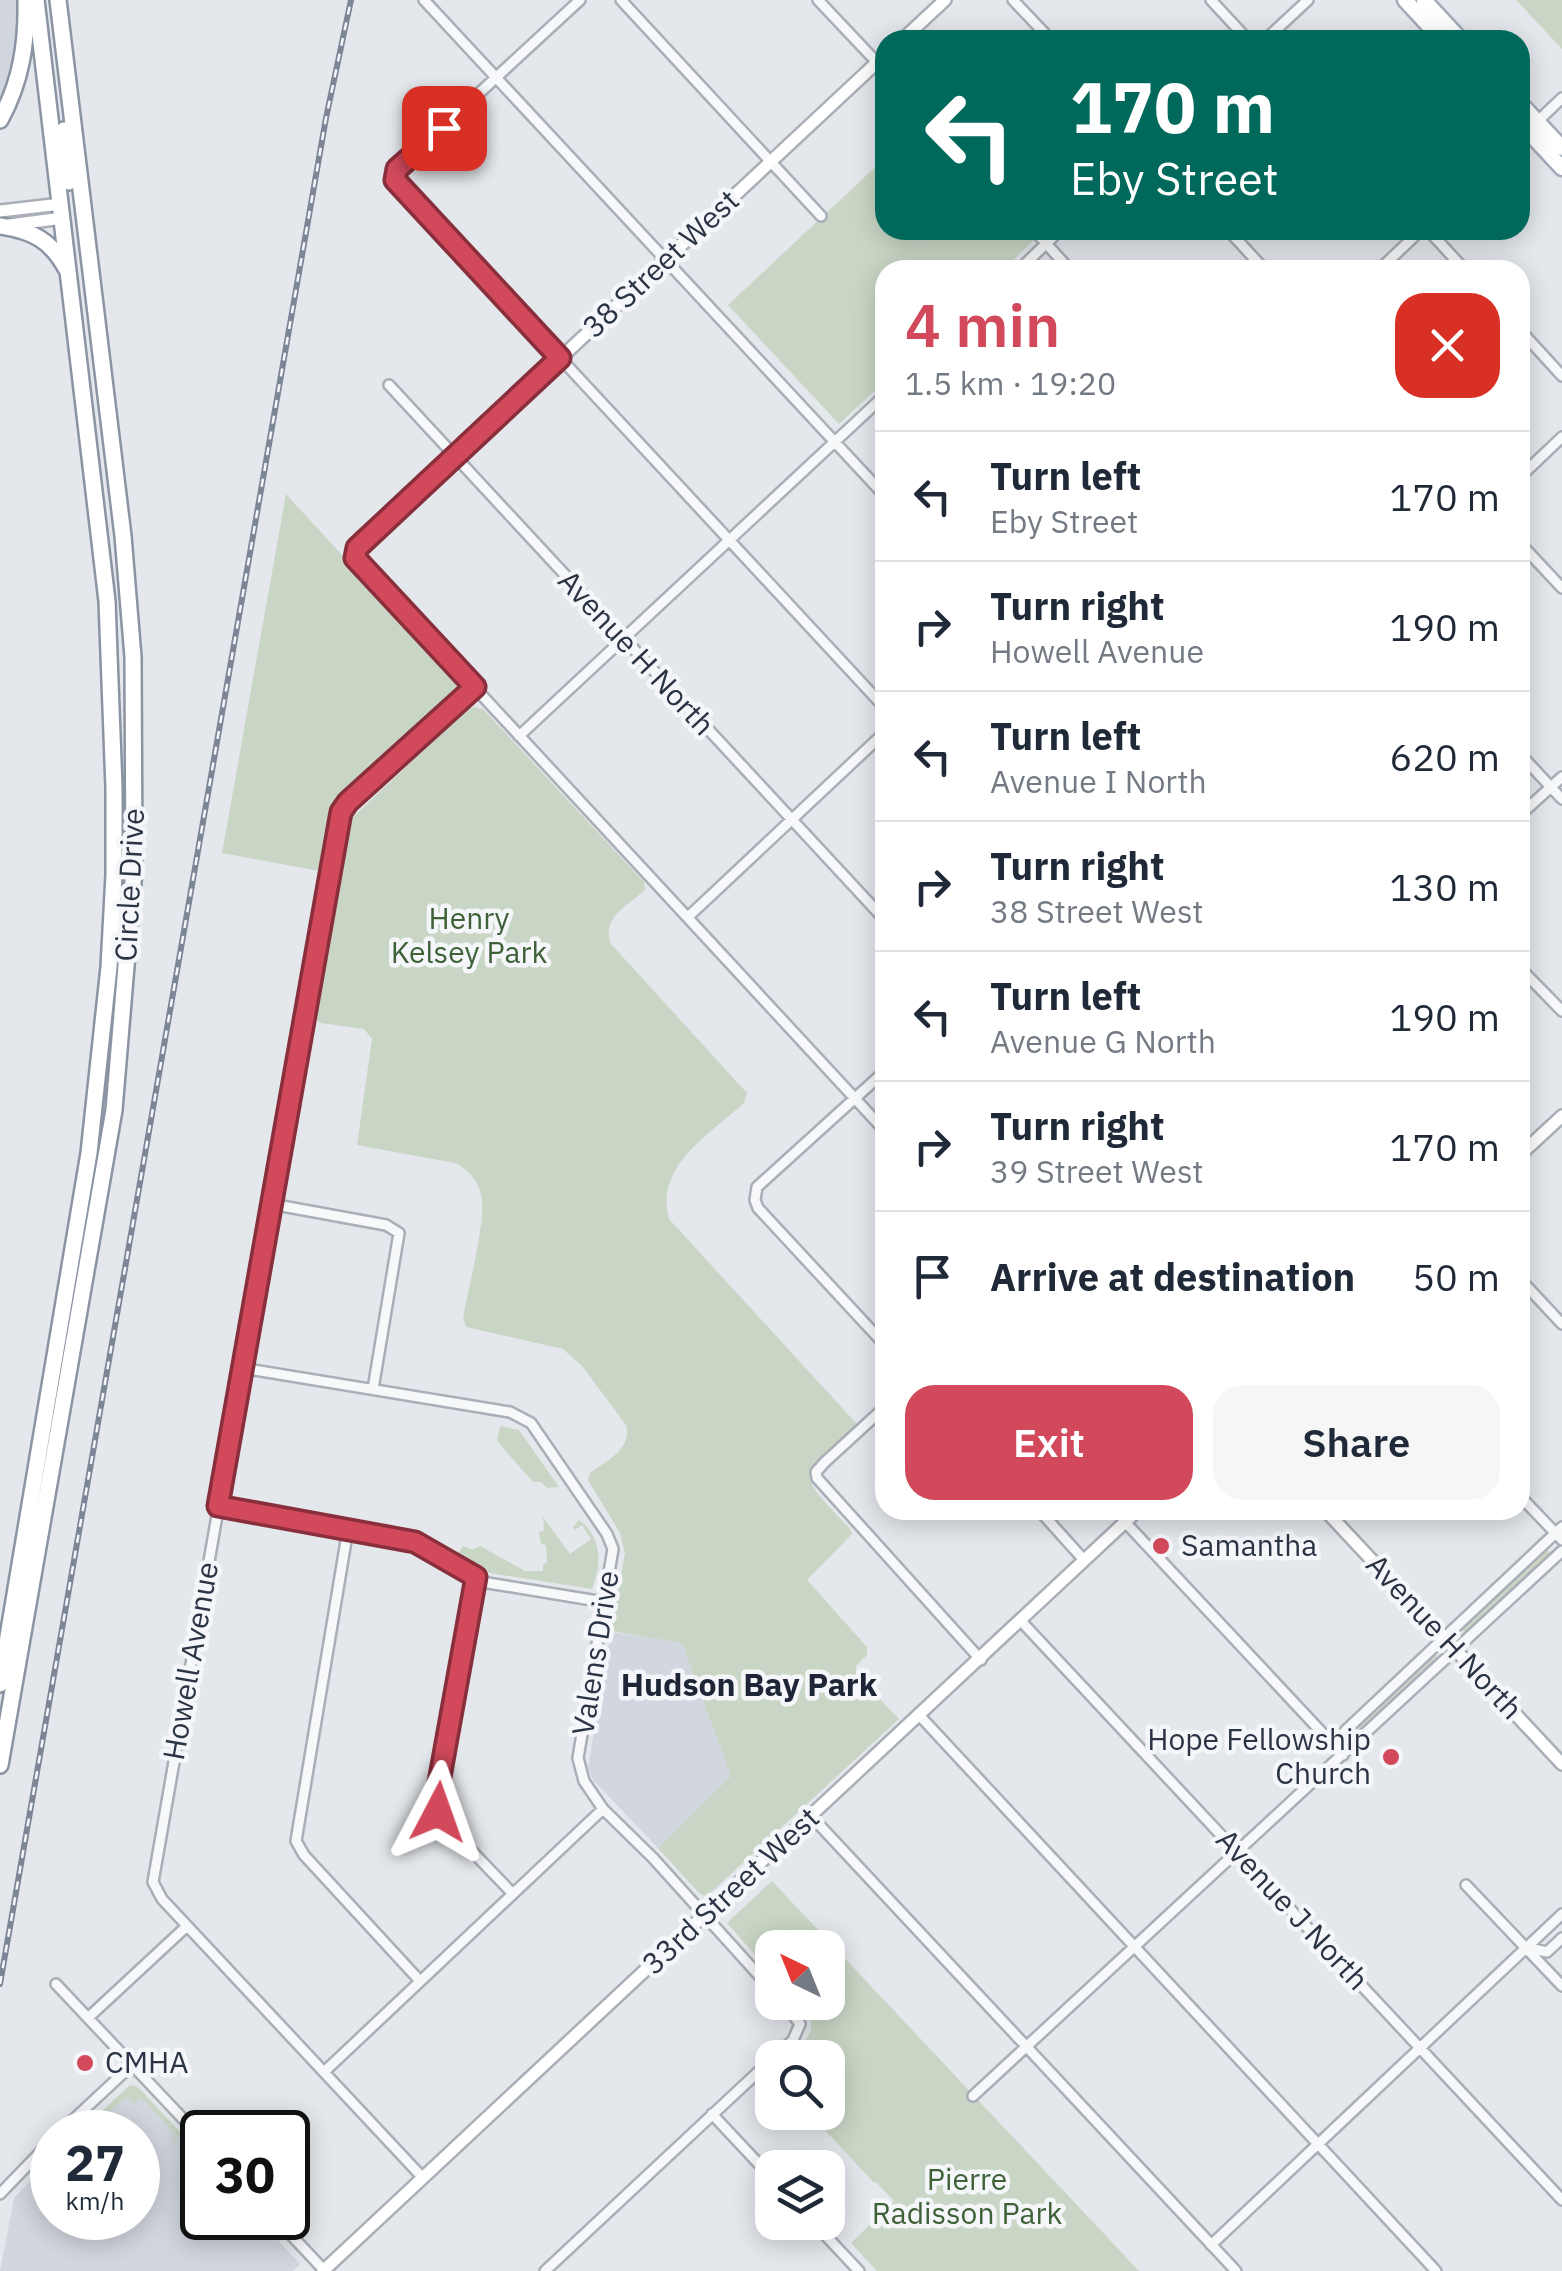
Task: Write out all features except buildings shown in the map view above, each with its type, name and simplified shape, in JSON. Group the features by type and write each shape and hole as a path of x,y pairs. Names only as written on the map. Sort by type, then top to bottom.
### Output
{"highway":[{"path":"0,120 18,78 26,0"},
{"name":"Circle Drive","path":"0,1684 89,1153 110,948 114,788 107,602 64,211 36,0"},
{"name":"Circle Drive","path":"0,1764 114,1110 134,870 133,657 123,536 58,0"},
{"path":"70,98 62,112 70,199 64,211 74,222 96,300"},
{"path":"0,226 29,230 50,244 67,268 72,286"}],"main road":[{"path":"912,30 944,0"},
{"path":"1404,0 1432,30"},
{"path":"1424,0 1452,30"},
{"name":"38 Street West","path":"372,534 875,69"},
{"path":"1530,130 1562,148"},
{"path":"1530,132 1562,168"},
{"path":"0,211 64,211"},
{"path":"0,226 64,211"},
{"path":"1530,1146 1562,1118"},
{"name":"Avenue H North","path":"1334,1520 1562,1764"},
{"name":"33rd Street West","path":"324,2271 1125,1522"}],"street":[{"path":"424,0 875,485"},
{"path":"580,0 397,169 395,180 875,697"},
{"path":"621,0 821,216"},
{"path":"818,0 875,56"},
{"path":"1013,0 1042,30"},
{"path":"1212,0 1239,30"},
{"path":"1276,30 1308,0"},
{"path":"1530,125 1562,98"},
{"path":"1043,240 1061,260"},
{"path":"1029,260 1049,240"},
{"path":"1237,240 1256,260"},
{"path":"1390,260 1413,240"},
{"path":"1434,240 1454,260"},
{"path":"1530,341 1562,376"},
{"name":"Avenue H North","path":"389,386 875,909"},
{"path":"519,736 875,404"},
{"path":"1530,467 1562,437"},
{"name":"38 Street West","path":"372,534 357,548 355,558 475,687"},
{"path":"1530,554 1562,588"},
{"path":"475,687 875,1121"},
{"name":"Howell Avenue","path":"423,2178 162,1900 153,1882 341,812 475,687"},
{"path":"688,916 875,741"},
{"path":"1530,765 1562,799"},
{"path":"1530,806 1562,777"},
{"path":"1530,978 1562,1011"},
{"path":"875,1080 757,1187 755,1200 758,1208 875,1334"},
{"path":"271,1204 386,1225 399,1233 373,1389"},
{"path":"1530,1290 1562,1324"},
{"name":"Valens Drive","path":"242,1368 510,1412 531,1423 613,1548 578,1758 584,1781 603,1809 755,1971"},
{"path":"875,1416 825,1462 816,1472 817,1478 981,1660"},
{"path":"218,1506 415,1542 488,1582 604,1602"},
{"path":"1344,1755 1345,1731 1560,1534 1530,1506"},
{"path":"1048,1520 1084,1560"},
{"path":"1125,1522 1344,1755"},
{"path":"348,1530 296,1841 304,1856 420,1981"},
{"path":"973,2096 1562,1550"},
{"path":"476,1577 436,1804 442,1820 513,1894"},
{"name":"Avenue J North","path":"1021,1621 1562,2200"},
{"path":"920,1716 1436,2271"},
{"path":"324,2072 603,1809"},
{"path":"811,1816 1236,2271"},
{"path":"1466,1885 1562,1986"},
{"path":"1211,2245 1562,1914"},
{"path":"90,2016 187,1926"},
{"path":"1526,1948 1547,1952 1562,1938"},
{"path":"56,1984 180,2115"},
{"path":"84,2110 133,2064"},
{"path":"545,2271 755,2075"},
{"path":"712,2114 755,2160"},
{"path":"0,2194 30,2163"},
{"path":"295,2240 324,2271"},
{"path":"831,2240 859,2271"}],"shaded area":[{"path":"0,0 23,0 16,67 0,110"},
{"path":"611,1632 682,1642 731,1776 658,1848 593,1780 588,1768"},
{"path":"129,2087 138,2088 158,2110 104,2110"},
{"path":"160,2112 180,2134 180,2240 278,2240 300,2264 293,2271 0,2271 14,2198 30,2182 30,2240 160,2240"}],"green space":[{"path":"1516,0 1562,0 1562,49"},
{"path":"875,167 875,240 1034,240 1013,260 875,260 875,390 839,424 728,305"},
{"name":"Henry Kelsey Park","path":"286,494 459,686 456,695 340,803 332,817 324,872 222,853"},
{"name":"Henry Kelsey Park","path":"483,709 644,882 645,890 613,920 611,944 747,1093 744,1103 701,1139 677,1167 667,1200 669,1219 856,1423 814,1468 811,1477 820,1497 852,1534 807,1580 867,1647 867,1655 856,1666 856,1674 899,1719 706,1897 658,1848 731,1776 682,1643 611,1631 625,1553 620,1533 588,1480 590,1473 622,1448 626,1425 582,1366 563,1349 466,1327 463,1318 481,1225 479,1187 455,1163 357,1145 372,1039 364,1029 315,1019 350,820 465,711"},
{"path":"500,1426 519,1430 559,1487 547,1488 541,1482 533,1482 497,1441"},
{"path":"543,1517 570,1554 591,1539 582,1525 575,1530 573,1527 579,1520 592,1534 598,1561 592,1589 490,1573 458,1555 463,1546 472,1550 480,1546 525,1571 543,1571 543,1564 547,1563 546,1545 541,1544 539,1532 544,1531"},
{"path":"1546,1548 1553,1555 1466,1634 1461,1628"},
{"path":"1433,1654 1440,1659 1353,1741 1347,1735"},
{"name":"Pierre Radisson Park","path":"772,1881 818,1930 755,1930 755,1955 727,1923"},
{"name":"Pierre Radisson Park","path":"845,1959 1139,2271 877,2271 851,2243 894,2201 825,2130 845,2130 845,2040 805,2040 810,2020 845,2020"},
{"path":"130,2085 138,2087 160,2110 153,2110 141,2097 134,2104 126,2097 112,2110 103,2110"},
{"path":"160,2111 180,2132 171,2141 176,2135 160,2118"}],"railway":[{"path":"0,1984 326,118 351,0"}],"place":[{"name":"Samantha","path":"1161,1546"},
{"name":"Hope Fellowship Church","path":"1391,1757"},
{"name":"CMHA","path":"85,2063"}],"district":[{"name":"Hudson Bay Park","path":"749,1685"}],"route":[{"path":"438,1812 436,1796 476,1577 415,1542 218,1506 341,812 475,687 355,558 357,548 560,358 395,180 397,169 444,128"}]}
